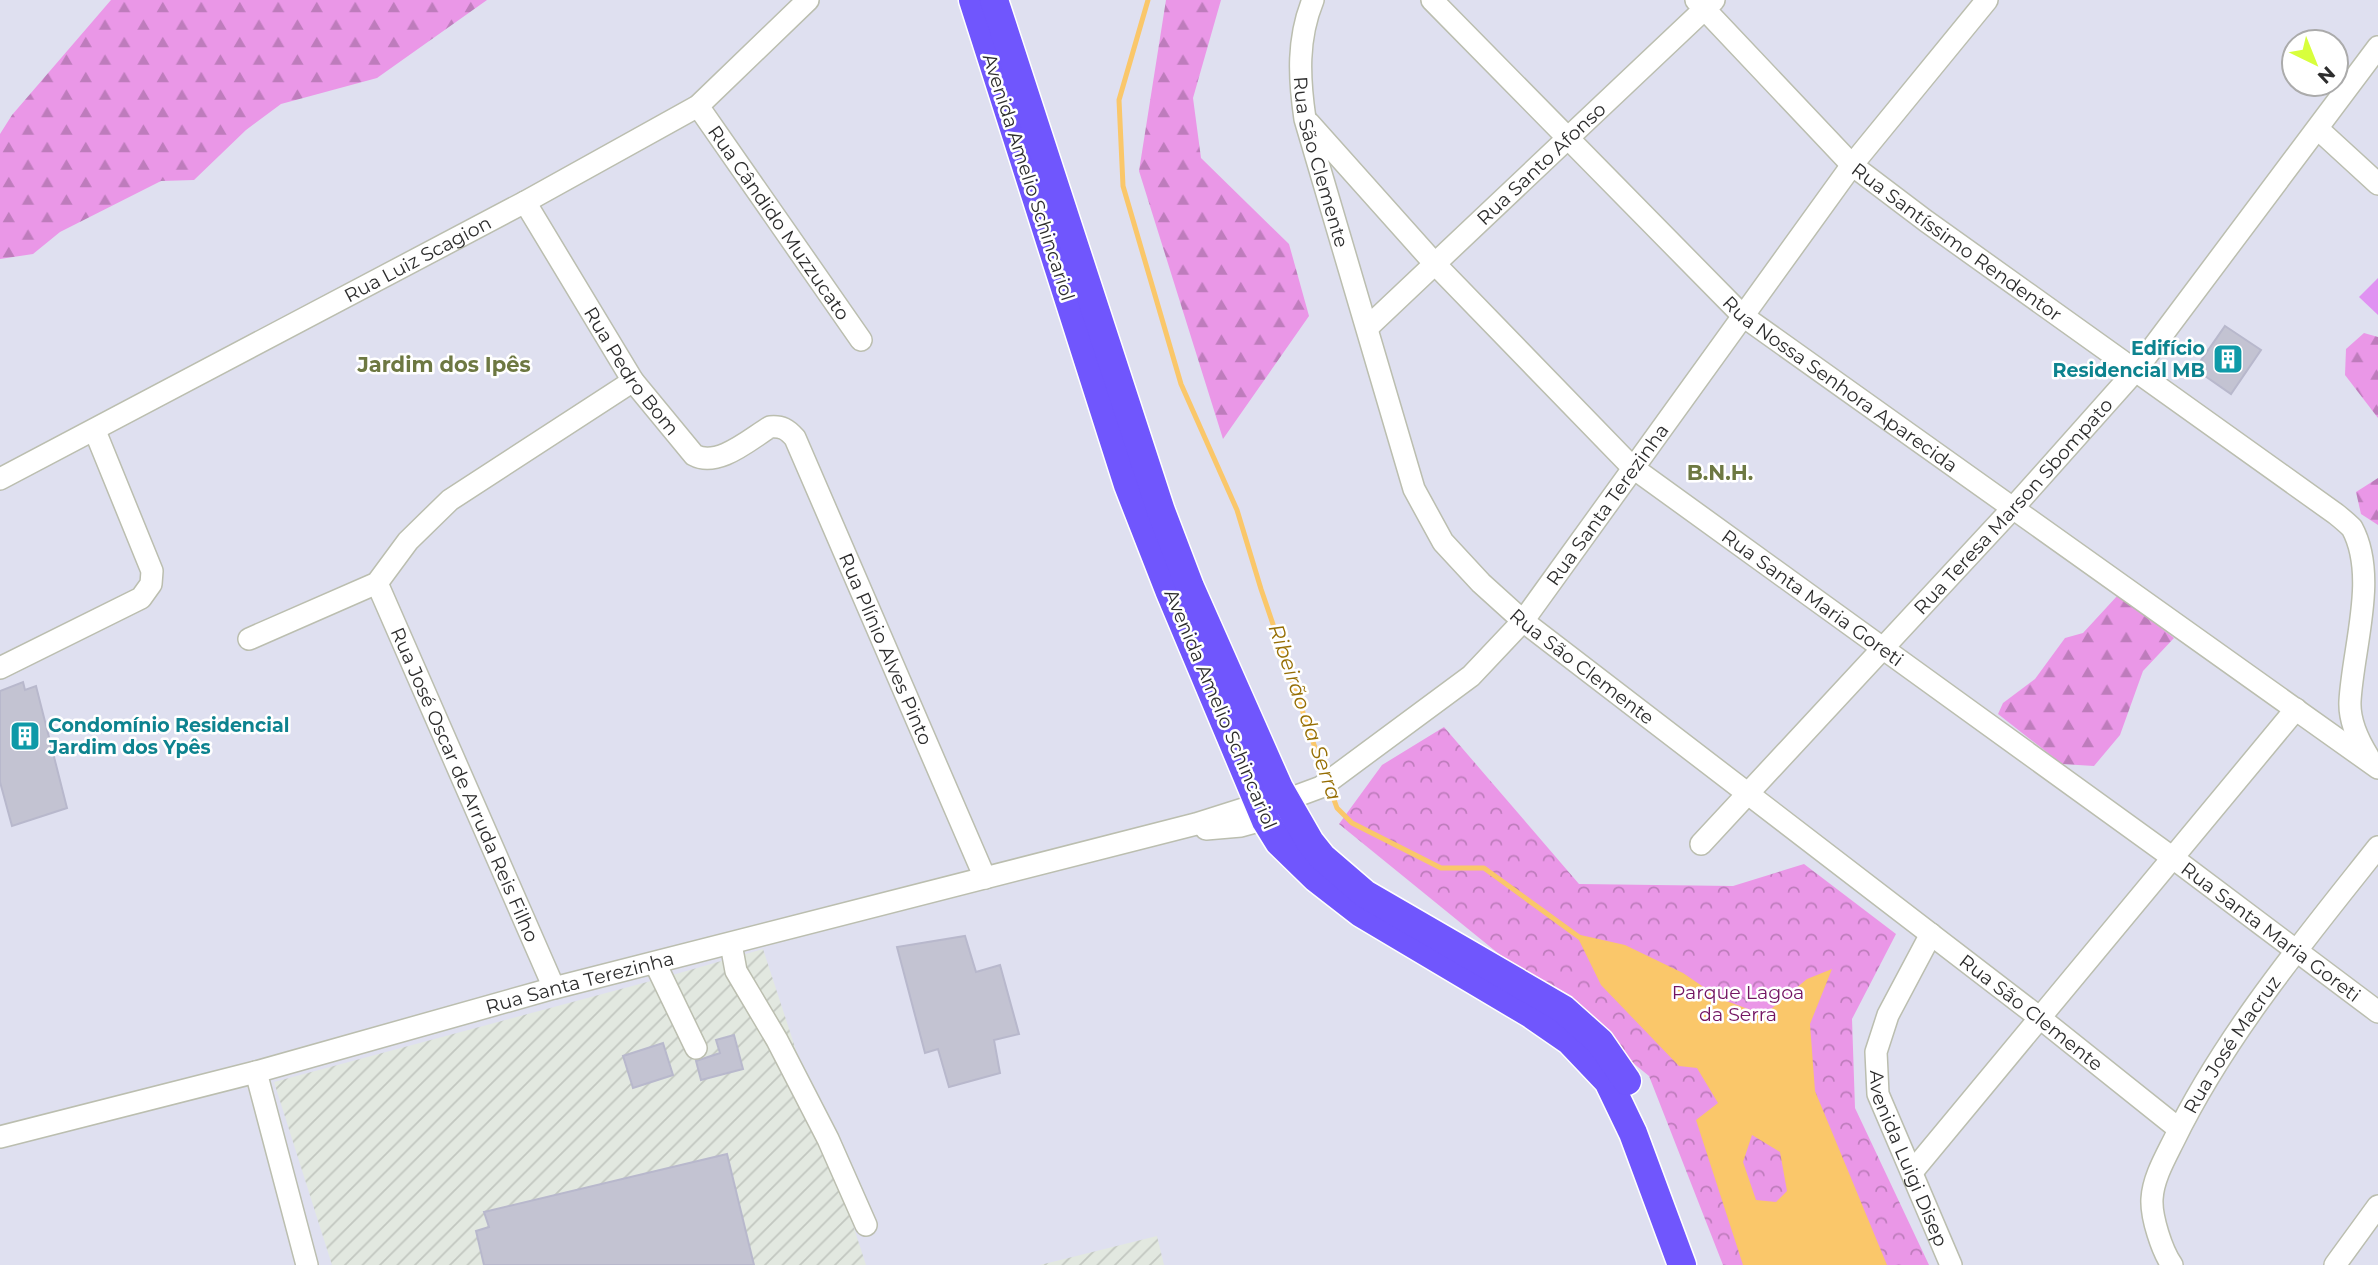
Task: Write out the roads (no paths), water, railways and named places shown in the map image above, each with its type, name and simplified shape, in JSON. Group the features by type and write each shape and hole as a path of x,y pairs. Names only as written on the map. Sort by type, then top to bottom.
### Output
{"main road":[{"name":"Avenida Amelio Schincariol","path":"972,0 1128,485 1169,590 1296,798"},
{"name":"Avenida Amelio Schincariol","path":"994,0 1161,511 1190,587 1296,798 1322,858 1366,894 1563,1009 1600,1042 1632,1088 1648,1123 1701,1265"},
{"name":"Avenida Amelio Schincariol","path":"1296,798 1279,842 1316,878 1361,913 1531,1014 1570,1041 1608,1081 1633,1133 1682,1265"}],"street":[{"name":"Rua Luiz Scagion","path":"0,480 524,202 698,106 808,0"},
{"name":"Rua São Clemente","path":"1313,0 1300,47 1300,87 1305,118 1414,489 1443,542 1481,583 1523,621 2040,1018 2179,1129"},
{"name":"Rua Nossa Senhora Aparecida","path":"1432,0 1742,316 2375,765"},
{"name":"Rua Santa Terezinha","path":"0,1137 256,1072 554,988 1296,798 1471,676 1523,621 1852,165 1987,0"},
{"name":"Rua Santo Afonso","path":"1368,327 1569,137 1705,3"},
{"name":"Rua Santíssimo Rendentor","path":"1705,3 1852,165 2352,528 2363,548 2368,565 2370,593 2350,702 2356,737 2375,765"},
{"name":"Rua Teresa Marson Sbompato","path":"1701,844 2136,370 2378,47"},
{"name":"Rua Cândido Muzzucato","path":"698,106 861,340"},
{"name":"Rua Santa Maria Goreti","path":"1305,118 1435,264 1567,397 1632,467 2173,858 2378,1012"},
{"path":"2318,129 2378,184"},
{"name":"Rua Pedro Bom","path":"524,202 633,381 694,455 701,459 714,459 770,427 779,426"},
{"path":"250,639 377,583 408,541 450,500 633,381"},
{"name":"Rua Plínio Alves Pinto","path":"779,426 787,429 795,438 985,878"},
{"path":"0,668 141,598 151,584 152,572 95,431"},
{"name":"Rua José Oscar de Arruda Reis Filho","path":"377,583 554,988"},
{"path":"1912,1171 2296,709"},
{"name":"Rua José Macruz","path":"2172,1265 2164,1254 2151,1200 2159,1171 2179,1129 2229,1045 2295,952 2378,846"},
{"name":"Avenida Luigi Disep","path":"1931,934 1888,1015 1876,1052 1878,1094 1951,1265"},
{"path":"731,944 736,971 828,1139 866,1225"},
{"path":"655,963 696,1048"},
{"path":"256,1072 307,1265"},
{"path":"2335,1265 2378,1206"}],"waterway":[{"name":"Ribeirão da Serra","path":"1148,0 1119,100 1123,186 1181,384 1237,510 1325,777"},
{"name":"Ribeirão da Serra","path":"1329,786 1337,808 1352,823 1441,868 1484,868 1579,937"}],"place":[{"name":"Edifício Residencial MB","path":"2228,359"},
{"name":"Condomínio Residencial Jardim dos Ypês","path":"25,736"}],"district":[{"name":"Jardim dos Ipês","path":"444,365"},
{"name":"B.N.H.","path":"1720,473"}],"park label":[{"name":"Parque Lagoa da Serra","path":"1738,1003"}]}
